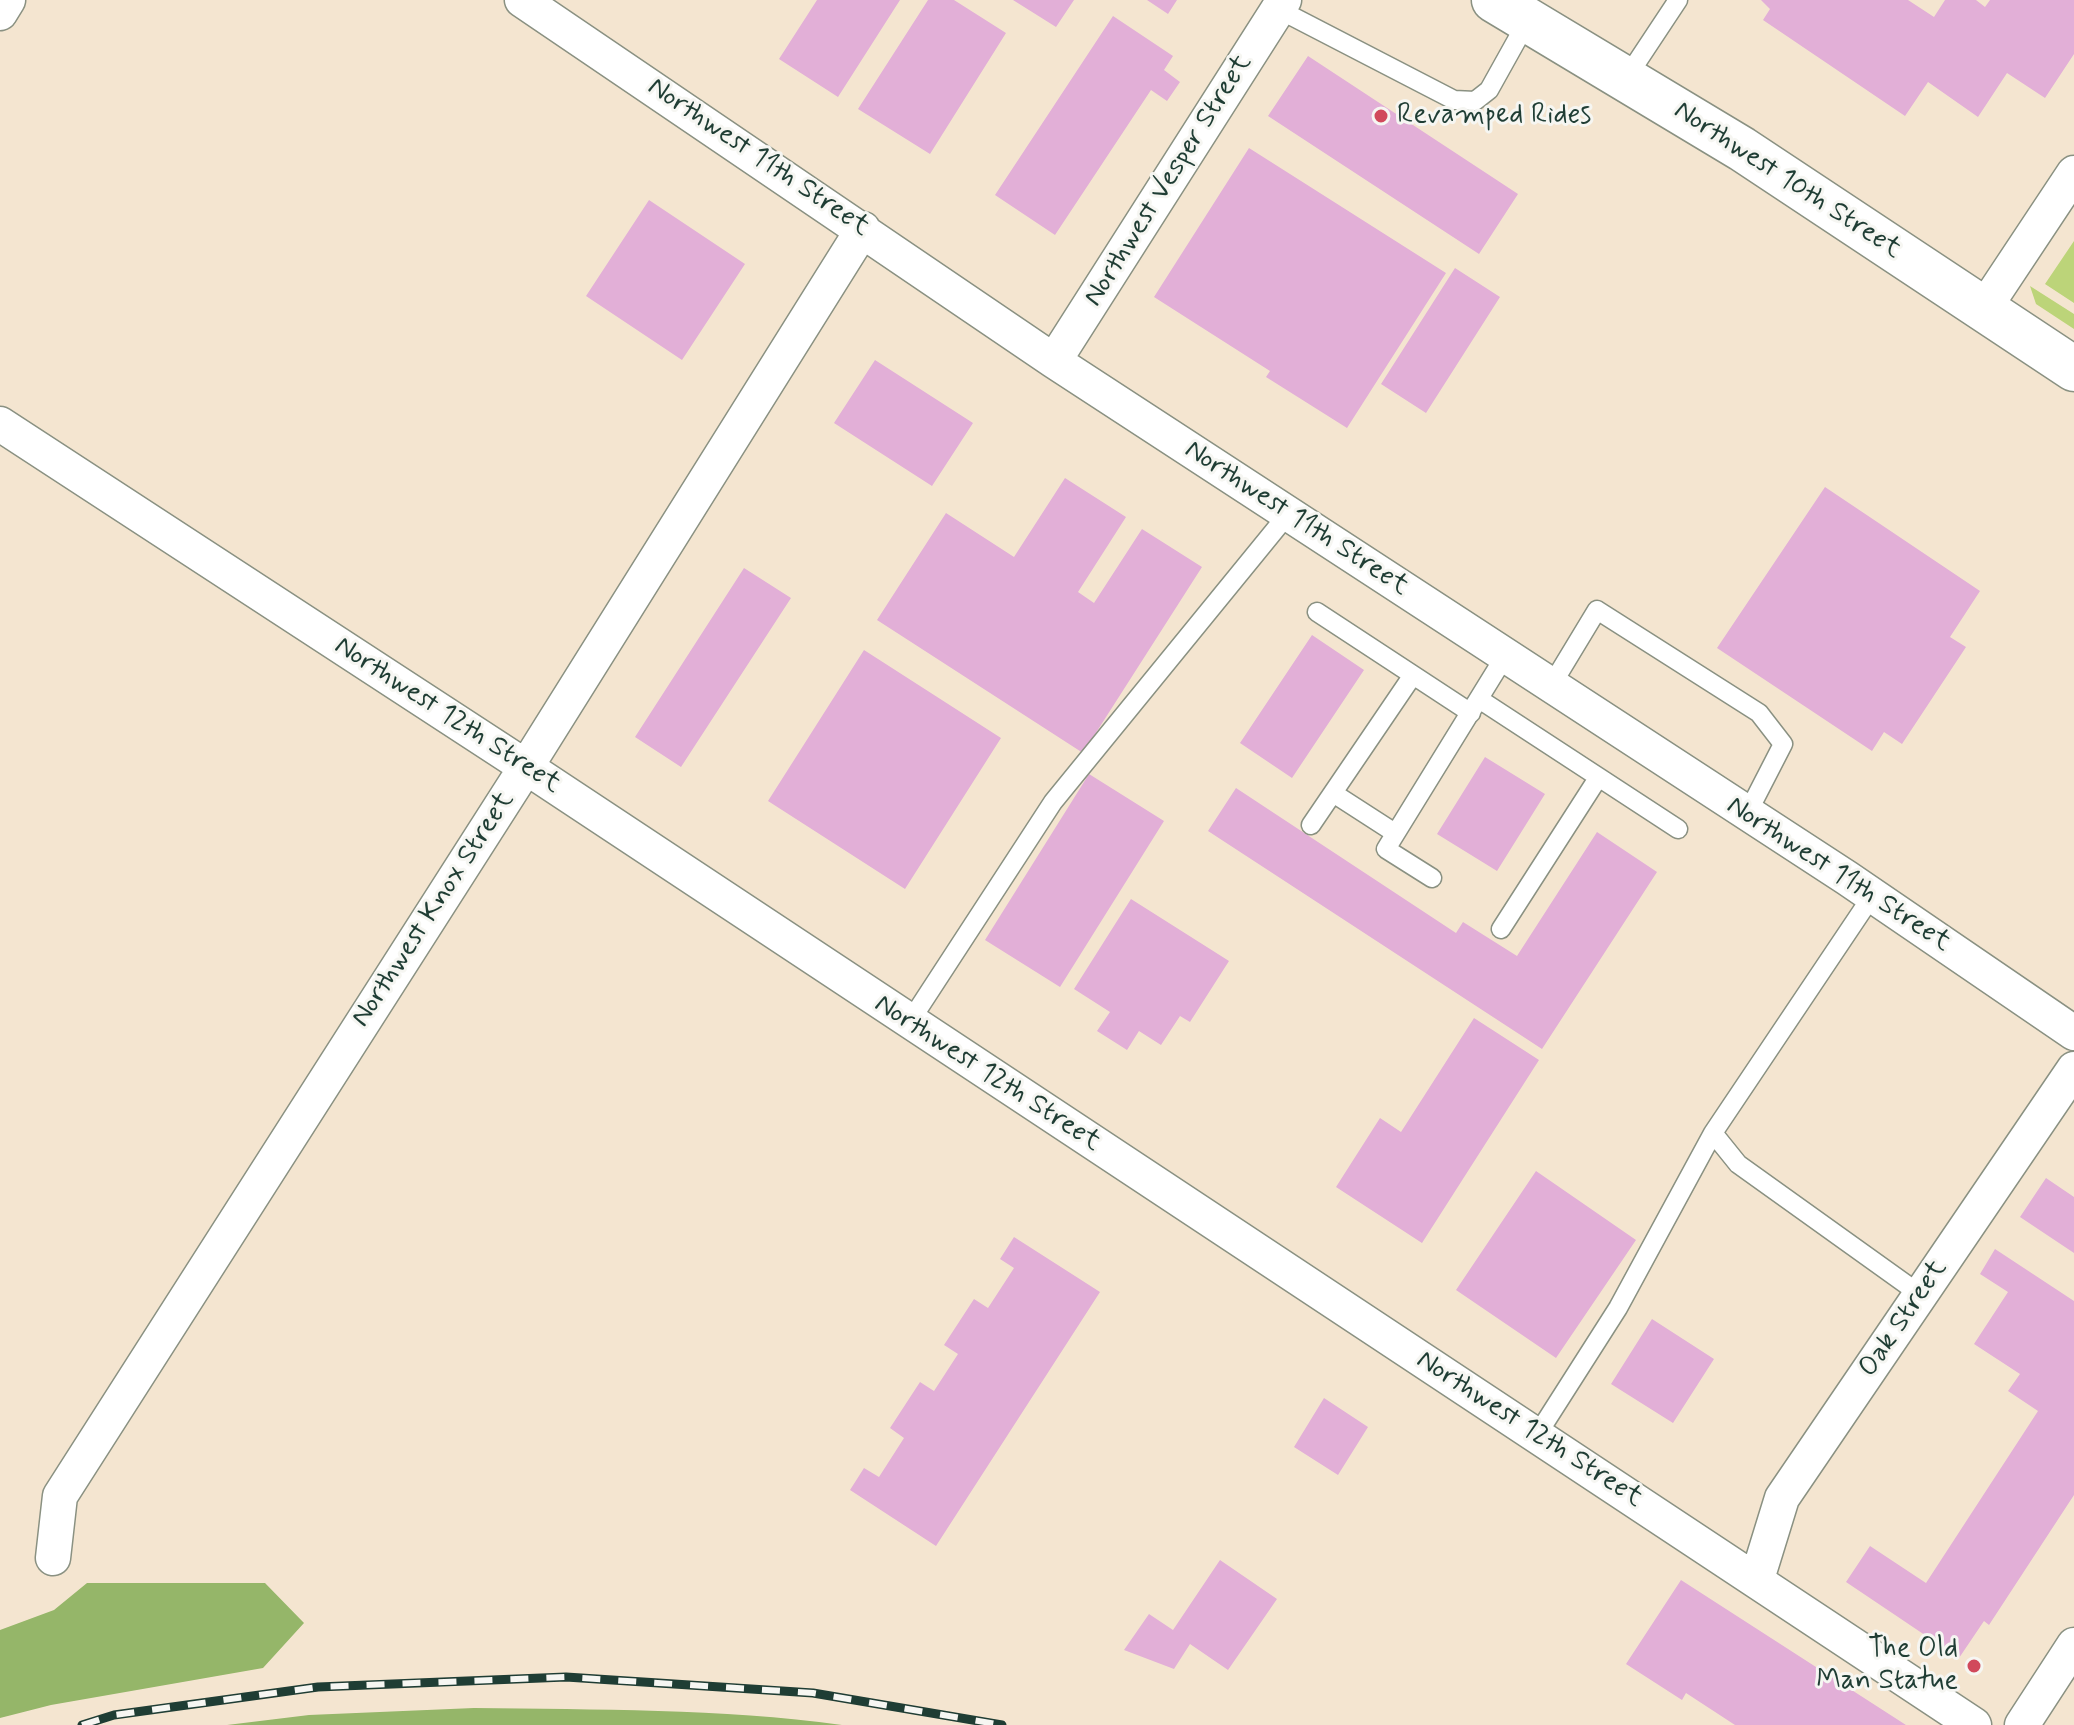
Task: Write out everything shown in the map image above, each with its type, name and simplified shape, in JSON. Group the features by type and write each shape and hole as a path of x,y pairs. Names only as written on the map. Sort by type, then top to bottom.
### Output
{"street":[{"path":"0,13 8,0"},
{"name":"Northwest 11th Street","path":"522,0 1054,361 1872,896 2074,1033"},
{"name":"Northwest Vesper Street","path":"1054,361 1281,4"},
{"name":"Northwest 10th Street","path":"1511,9 1627,77 2074,369"},
{"path":"1983,310 2074,173"},
{"name":"Northwest Knox Street","path":"53,1558 60,1496 526,767 863,229"},
{"name":"Northwest 12th Street","path":"0,424 526,767 1974,1725"},
{"name":"Oak Street","path":"1757,1579 1782,1498 2074,1069"},
{"path":"2022,1725 2074,1645"}],"lane":[{"path":"1627,77 1678,0"},
{"path":"1281,4 1454,100 1475,101 1489,90 1511,9"},
{"path":"909,1023 1053,802 1288,514"},
{"path":"1551,686 1597,610 1759,713 1783,744 1747,814"},
{"path":"1317,612 1413,675 1475,706 1678,829"},
{"path":"1432,878 1386,849 1505,656"},
{"path":"1311,825 1413,675"},
{"path":"1501,929 1598,778"},
{"path":"1333,793 1395,833"},
{"path":"1537,1435 1618,1308 1713,1133 1872,896"},
{"path":"1713,1133 1738,1164 1921,1295"}],"green space":[{"path":"2074,241 2074,303 2045,284"},
{"path":"2030,286 2074,314 2074,329 2036,304"},
{"path":"87,1583 265,1583 304,1623 263,1668 51,1705 0,1718 0,1630 54,1610"},
{"path":"474,1708 750,1715 842,1725 227,1725 309,1715"}],"building":[{"path":"817,0 900,0 838,97 779,59"},
{"path":"928,0 954,0 1006,33 930,154 858,109"},
{"path":"1013,0 1074,0 1056,27"},
{"path":"1147,0 1177,0 1168,14"},
{"path":"1761,0 1908,0 1934,17 1945,0 1976,0 1985,7 1990,0 2074,0 2074,54 2045,98 2007,73 1978,117 1928,82 1905,116 1763,20 1770,9"},
{"path":"1113,16 1173,56 1164,70 1180,82 1167,101 1151,90 1055,235 995,195"},
{"path":"1308,56 1518,194 1479,254 1268,116"},
{"path":"1249,148 1446,273 1347,428 1266,377 1270,371 1154,297"},
{"path":"649,200 745,264 682,360 586,296"},
{"path":"1455,268 1500,297 1426,413 1381,384"},
{"path":"875,360 973,423 932,486 834,423"},
{"path":"1065,478 1126,517 1078,592 1094,603 1142,529 1202,567 1083,753 877,620 946,513 1014,557"},
{"path":"1825,487 1980,591 1950,637 1966,647 1902,744 1884,732 1872,751 1717,648"},
{"path":"744,568 791,598 681,767 635,737"},
{"path":"1312,635 1364,670 1292,778 1240,743"},
{"path":"864,650 1001,738 905,889 768,801"},
{"path":"1485,757 1545,794 1497,871 1437,834"},
{"path":"1089,774 1164,821 1060,987 985,940"},
{"path":"1236,788 1456,933 1463,922 1517,956 1597,832 1657,872 1542,1049 1208,831"},
{"path":"1131,899 1229,961 1190,1022 1180,1016 1161,1045 1139,1031 1127,1050 1097,1031 1110,1012 1074,989"},
{"path":"1474,1018 1539,1060 1422,1243 1336,1187 1380,1118 1401,1132"},
{"path":"1536,1171 1636,1240 1556,1358 1456,1290"},
{"path":"2046,1178 2074,1197 2074,1253 2020,1217"},
{"path":"1014,1237 1100,1292 936,1546 850,1490 864,1468 879,1477 904,1438 890,1428 920,1382 934,1391 958,1354 944,1345 974,1299 988,1308 1014,1268 1000,1259"},
{"path":"1995,1249 2074,1301 2074,1495 1989,1625 1984,1621 1959,1658 1846,1582 1870,1546 1926,1583 2038,1411 2008,1391 2020,1374 1974,1344 2008,1292 1980,1274"},
{"path":"1652,1319 1714,1359 1673,1423 1611,1384"},
{"path":"1324,1398 1368,1427 1338,1475 1294,1447"},
{"path":"1220,1560 1277,1599 1228,1670 1190,1644 1174,1669 1124,1650 1149,1614 1173,1630"},
{"path":"1681,1580 1906,1725 1735,1725 1686,1693 1682,1700 1626,1664"}],"railway":[{"path":"82,1725 114,1715 318,1687 566,1677 813,1693 1002,1725"}],"place":[{"name":"Revamped Rides","path":"1381,116"},
{"name":"The Old Man Statue","path":"1974,1666"}]}
